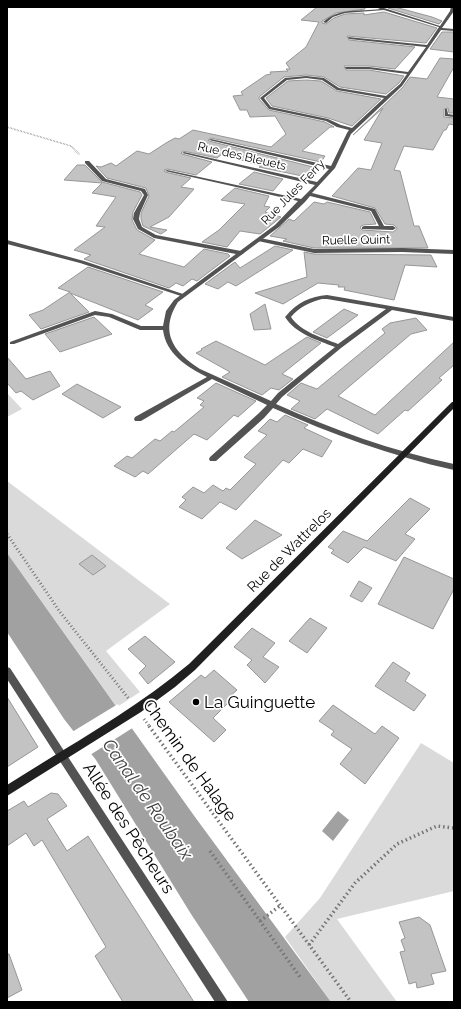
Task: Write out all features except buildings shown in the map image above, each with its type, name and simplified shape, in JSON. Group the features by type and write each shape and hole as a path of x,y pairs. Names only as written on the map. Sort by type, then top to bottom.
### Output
{"street":[{"path":"378,7 440,28 454,30"},
{"name":"Rue Jules Ferry","path":"165,328 169,310 183,295 260,240 277,226 319,184 333,168 347,137 352,130 401,85 453,8"},
{"path":"325,22 332,15 339,12 368,13 383,9"},
{"path":"349,38 428,46"},
{"path":"346,68 369,68 410,73"},
{"path":"352,130 339,126 328,120 270,108 262,98 286,79 303,77 323,79 338,89 388,98"},
{"path":"446,110 446,115 454,116"},
{"path":"211,140 333,168"},
{"name":"Rue des Bleuets","path":"184,153 319,184"},
{"path":"87,162 104,180 143,190 146,195 136,220 140,228 154,236 241,254"},
{"path":"167,171 302,201"},
{"path":"309,194 374,210 382,228"},
{"path":"364,228 393,228"},
{"name":"Ruelle Quint","path":"260,240 314,251 418,250 454,252"},
{"path":"7,242 82,262 183,295"},
{"path":"339,347 292,325 288,317 307,301 320,297 454,319"},
{"path":"213,459 261,416 280,395 390,308"},
{"path":"12,343 95,313 110,315 140,328 165,328 168,342 180,358 188,365 211,377 337,433 403,456 454,467"},
{"path":"138,419 211,377"},
{"name":"Rue de Wattrelos","path":"62,757 137,709 172,684 192,667 454,404"},
{"name":"Allée des Pêcheurs","path":"7,671 222,1002"},
{"path":"7,791 62,757"}],"path":[{"path":"7,127 72,146 87,162"},
{"name":"Chemin de Halage","path":"7,534 60,612 137,709 351,1002"},
{"path":"309,945 355,883 397,844 437,826 454,828"},
{"path":"210,851 300,977"},
{"path":"260,921 281,905"}],"shaded area":[{"path":"7,393 22,409 7,417"},
{"path":"7,481 170,604 106,651 140,692 117,707 7,553"},
{"path":"421,743 454,763 454,891 337,919 397,1002 331,1002 285,937 320,898"}],"water":[{"name":"Canal de Roubaix","path":"7,553 195,817 331,1002 249,1002 191,914 96,760 64,719 7,632"},
{"path":"338,811 349,820 333,841 322,831"}],"pier":[{"path":"118,704 134,727 90,755 72,732"}],"place":[{"name":"La Guinguette","path":"196,702"}]}
